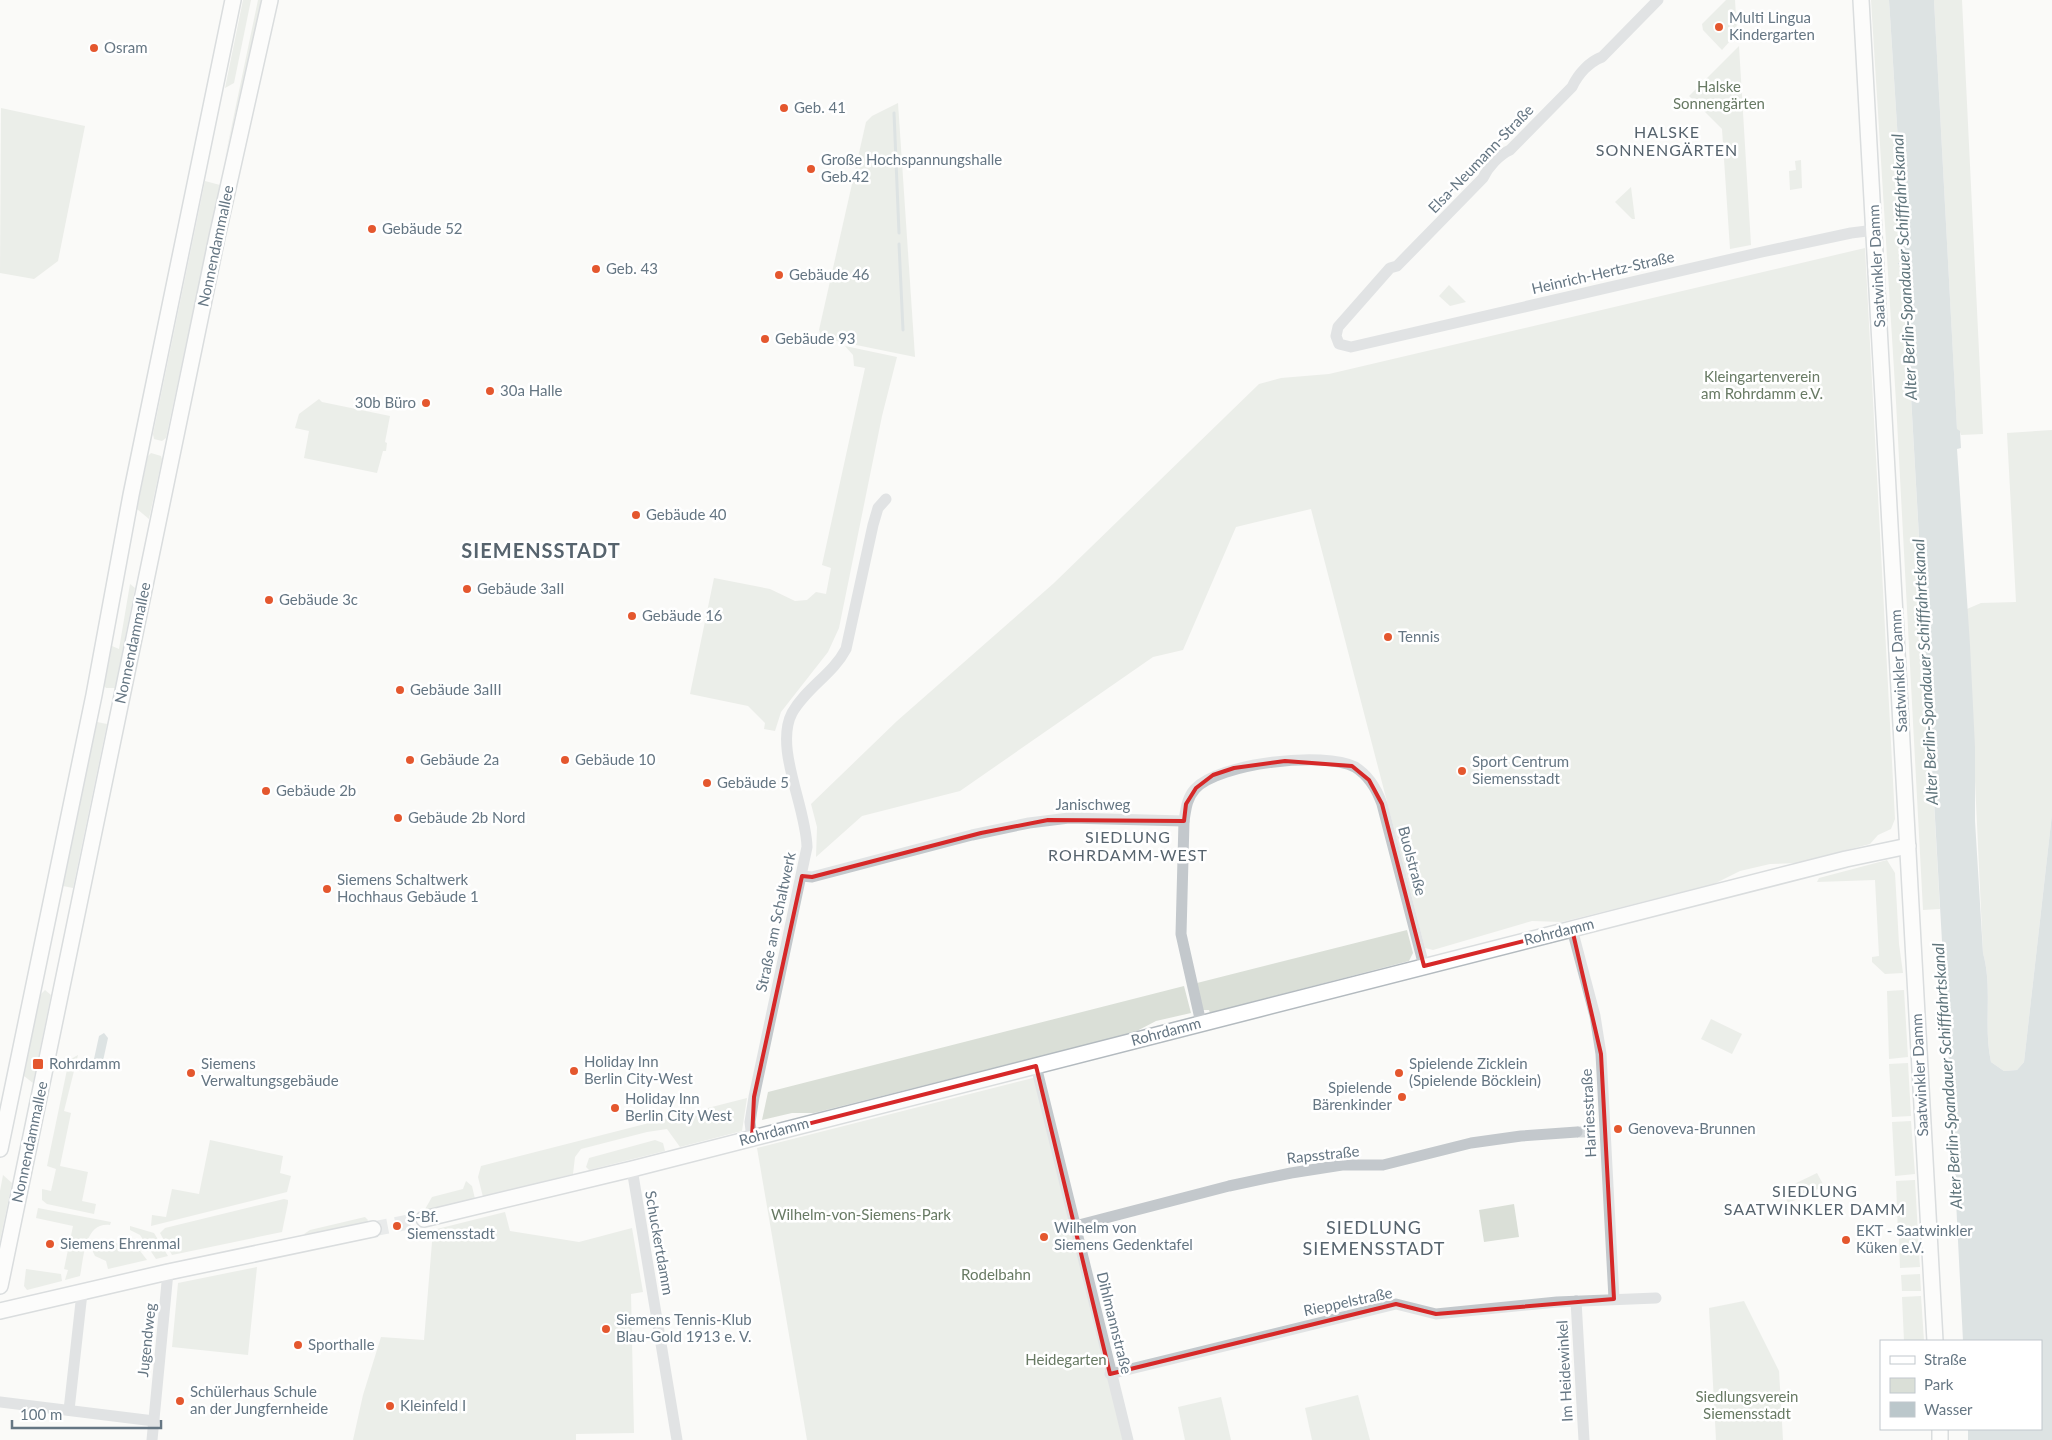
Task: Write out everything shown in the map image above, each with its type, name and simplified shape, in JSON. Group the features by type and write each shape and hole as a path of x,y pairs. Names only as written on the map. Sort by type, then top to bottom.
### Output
{"main road":[{"name":"Nonnendammallee","path":"0,1149 94,695 131,495 233,0"},
{"name":"Nonnendammallee","path":"0,1286 211,266 270,0"},
{"name":"Saatwinkler Damm","path":"1861,0 1935,1340"},
{"name":"Rohrdamm","path":"424,1219 632,1169 1846,859 1908,846"},
{"path":"0,1311 168,1272 373,1229"}],"street":[{"name":"Elsa-Neumann-Straße","path":"1339,344 1336,336 1338,327 1367,296 1371,287 1390,268 1397,266 1483,178 1486,170 1504,153 1510,150 1572,87 1576,78 1594,60 1602,57 1658,0"},
{"name":"Heinrich-Hertz-Straße","path":"1339,344 1351,348 1781,248 1875,230"},
{"name":"Straße am Schaltwerk","path":"752,1138 750,1122 754,1097 802,876 807,836 790,768 786,741 787,732 792,715 800,703 841,658 846,649 873,525 878,508 886,499"},
{"name":"Buolstraße","path":"1184,821 1186,804 1196,788 1213,775 1234,768 1285,761 1320,761 1352,766 1360,771 1374,787 1382,804 1424,966"},
{"name":"Janischweg","path":"802,876 812,878 972,835 1029,823 1069,818 1184,821"},
{"path":"1184,821 1181,934 1201,1023"},
{"name":"Harriesstraße","path":"1572,929 1596,1022 1601,1054 1614,1300"},
{"name":"Dihlmannstraße","path":"1036,1066 1110,1374 1128,1440"},
{"path":"1594,1132 1606,1131"},
{"name":"Rapsstraße","path":"1075,1226 1220,1188 1291,1173 1342,1165 1383,1165 1471,1143 1521,1136 1578,1132"},
{"name":"Schuckertdamm","path":"632,1169 677,1440"},
{"name":"Jugendweg","path":"152,1440 168,1272"},
{"path":"69,1410 82,1293"},
{"name":"Rieppelstraße","path":"1110,1374 1396,1304 1436,1314 1576,1301 1656,1298"},
{"name":"Im Heidewinkel","path":"1576,1301 1584,1440"},
{"path":"0,1402 154,1420"}],"highlighted area":[{"path":"1285,761 1352,766 1369,780 1382,804 1424,966 1572,929 1601,1054 1614,1299 1436,1314 1396,1304 1110,1374 1036,1066 752,1138 754,1097 802,876 812,877 981,833 1048,820 1184,821 1186,804 1196,788 1213,775 1234,768"}],"green space":[{"path":"243,0 251,0 234,83 225,88"},
{"path":"258,0 262,0 225,158"},
{"name":"Multi Lingua Kindergarten","path":"1726,0 1735,0 1737,33 1722,50 1703,30 1702,24"},
{"path":"1871,0 1889,0 1898,141 1901,155 1901,233 1904,259 1897,264 1906,266 1906,308 1940,909 1923,910 1896,402"},
{"path":"1934,0 1962,0 1983,434 1961,435 1957,430"},
{"name":"Halske Sonnengärten","path":"1739,46 1751,245 1730,249 1722,129 1689,96"},
{"path":"898,103 915,357 822,338 819,330 866,122 872,116"},
{"path":"1,108 85,126 58,261 34,279 0,273"},
{"path":"1801,160 1802,188 1790,190 1789,171 1796,170 1795,161"},
{"path":"205,181 220,185 166,438 162,441 154,439 153,434"},
{"path":"1631,187 1635,219 1632,219 1615,202"},
{"name":"Kleingartenverein am Rohrdamm e.V.","path":"1865,248 1895,819 1891,829 1878,835 1870,844 1797,863 1770,864 1740,871 1714,884 1562,922 1532,921 1433,950 1425,948 1311,509 1236,527 1183,650 1153,657 960,791 862,816 816,857 817,827 811,804 897,721 1054,583 1259,384 1281,378 1329,374"},
{"path":"1449,285 1466,302 1450,306 1439,296"},
{"path":"845,346 897,357 882,416 839,628 828,652 781,712 775,731 764,729 765,723 748,706 690,694 714,578 770,589 795,601 807,600 816,592 826,594 831,568 822,565 865,368 854,366 853,355"},
{"path":"319,399 322,402 390,416 385,442 387,443 386,451 383,451 377,473 304,458 309,431 295,428 299,414"},
{"path":"2052,430 2052,814 2024,1062 2017,1070 2004,1071 1991,1062 1989,1048 1967,609 1981,603 2016,602 2007,433"},
{"path":"151,453 161,456 162,459 149,519 137,509 148,456"},
{"path":"130,584 135,588 115,688 106,688 104,686 112,646 119,649"},
{"path":"97,722 107,724 73,888 63,886"},
{"path":"1887,860 1895,873 1899,944 1903,973 1885,974 1872,962 1872,957 1879,956 1875,880 1817,882 1819,878"},
{"path":"1407,930 1413,953 1409,961 1210,1013 1209,1010 1203,1010 1197,983"},
{"path":"1184,986 1191,1013 1156,1021 1133,1033 814,1113 792,1113 762,1120 768,1092"},
{"path":"45,990 51,995 33,1083 24,1076 40,995"},
{"path":"1904,990 1908,1057 1889,1059 1887,991"},
{"path":"1711,1019 1742,1034 1732,1054 1701,1039"},
{"path":"78,1055 64,1111 71,1113 60,1166 88,1172 82,1201 96,1204 94,1214 47,1204 42,1200 42,1189 51,1191 56,1169 47,1166 69,1060"},
{"path":"1908,1063 1911,1116 1892,1117 1889,1064"},
{"name":"Wilhelm-von-Siemens-Park","path":"1037,1077 1123,1440 807,1440 757,1148"},
{"path":"747,1098 742,1131 680,1147 667,1129 647,1132 581,1149 575,1157 573,1174 483,1197 478,1177 481,1166"},
{"path":"1911,1121 1915,1174 1895,1176 1892,1122"},
{"path":"210,1140 283,1156 280,1173 291,1176 287,1192 151,1226 152,1215 166,1217 172,1189 199,1194"},
{"path":"655,1140 663,1143 665,1151 589,1170 586,1167 589,1158"},
{"path":"1817,1173 1824,1186 1787,1204 1786,1188"},
{"path":"3,1175 12,1183 0,1241 0,1191"},
{"path":"1915,1180 1918,1234 1898,1235 1896,1181"},
{"path":"466,1181 472,1186 475,1199 424,1211 432,1197 463,1189"},
{"path":"284,1199 288,1200 288,1203 282,1232 172,1255 160,1233 165,1228"},
{"path":"1514,1204 1519,1237 1484,1242 1479,1210"},
{"path":"38,1208 111,1222 110,1225 95,1229 90,1235 84,1251 80,1276 65,1280 68,1270 64,1269 73,1226 36,1218"},
{"path":"505,1212 510,1231 579,1242 632,1228 643,1292 631,1294 634,1433 576,1434 576,1440 353,1440 363,1395 381,1337 424,1340 433,1230"},
{"path":"365,1217 368,1220 366,1224 314,1234 304,1234 310,1230"},
{"path":"130,1226 154,1233 168,1256 156,1259 140,1235 130,1230"},
{"path":"1899,1238 1918,1238 1920,1267 1900,1268"},
{"path":"102,1241 137,1247 147,1260 108,1269 106,1261 95,1256 93,1252 94,1247"},
{"path":"257,1267 248,1355 172,1347 178,1283"},
{"path":"26,1269 61,1274 62,1281 27,1290 24,1286"},
{"path":"1920,1274 1921,1291 1902,1291 1901,1275"},
{"path":"1921,1296 1924,1340 1904,1340 1902,1297"},
{"name":"Siedlungsverein Siemensstadt","path":"1744,1301 1779,1371 1783,1440 1716,1440 1709,1308"},
{"path":"1358,1395 1370,1440 1312,1440 1305,1408"},
{"path":"1221,1397 1231,1440 1185,1440 1178,1407"}],"water":[{"path":"1889,0 1934,0 1957,429 1960,431 1961,448 1957,449 1970,645 1975,747 1975,821 1983,953 1987,980 1988,1035 1991,1062 2004,1071 2017,1070 2024,1062 2052,814 2052,1440 1968,1440 1968,1430 2042,1430 2042,1340 1963,1340 1906,308 1906,266 1897,264 1904,259 1901,233 1901,155 1898,141"},
{"path":"104,1033 108,1038 103,1061 97,1064 94,1059 99,1036"}],"waterway":[{"path":"894,113 899,233"},
{"path":"899,244 903,330"}],"tunnel":[{"path":"1577,1132 1594,1132"},
{"path":"373,1229 424,1219"}],"place":[{"name":"Multi Lingua Kindergarten","path":"1719,27"},
{"name":"Osram","path":"94,48"},
{"name":"Geb. 41","path":"784,108"},
{"name":"Große Hochspannungshalle Geb.42","path":"811,169"},
{"name":"Gebäude 52","path":"372,229"},
{"name":"Geb. 43","path":"596,269"},
{"name":"Gebäude 46","path":"779,275"},
{"name":"Gebäude 93","path":"765,339"},
{"name":"30a Halle","path":"490,391"},
{"name":"30b Büro","path":"426,403"},
{"name":"Gebäude 40","path":"636,515"},
{"name":"Gebäude 3aII","path":"467,589"},
{"name":"Gebäude 3c","path":"269,600"},
{"name":"Gebäude 16","path":"632,616"},
{"name":"Tennis","path":"1388,637"},
{"name":"Gebäude 3aIII","path":"400,690"},
{"name":"Gebäude 2a","path":"410,760"},
{"name":"Gebäude 10","path":"565,760"},
{"name":"Sport Centrum Siemensstadt","path":"1462,771"},
{"name":"Gebäude 5","path":"707,783"},
{"name":"Gebäude 2b","path":"266,791"},
{"name":"Gebäude 2b Nord","path":"398,818"},
{"name":"Siemens Schaltwerk Hochhaus Gebäude 1","path":"327,889"},
{"name":"Rohrdamm","path":"38,1064"},
{"name":"Holiday Inn Berlin City-West","path":"574,1071"},
{"name":"Siemens Verwaltungsgebäude","path":"191,1073"},
{"name":"Spielende Zicklein (Spielende Böcklein)","path":"1399,1073"},
{"name":"Spielende Bärenkinder","path":"1402,1097"},
{"name":"Holiday Inn Berlin City West","path":"615,1108"},
{"name":"Genoveva-Brunnen","path":"1618,1129"},
{"name":"S-Bf. Siemensstadt","path":"397,1226"},
{"name":"Wilhelm von Siemens Gedenktafel","path":"1044,1237"},
{"name":"EKT - Saatwinkler Küken e.V.","path":"1846,1240"},
{"name":"Siemens Ehrenmal","path":"50,1244"},
{"name":"Siemens Tennis-Klub Blau-Gold 1913 e. V.","path":"606,1329"},
{"name":"Sporthalle","path":"298,1345"},
{"name":"Schülerhaus Schule an der Jungfernheide","path":"180,1401"},
{"name":"Kleinfeld I","path":"390,1406"}],"district":[{"name":"HALSKE SONNENGÄRTEN","path":"1667,141"},
{"name":"SIEMENSSTADT","path":"541,551"},
{"name":"SIEDLUNG ROHRDAMM-WEST","path":"1128,846"},
{"name":"SIEDLUNG SAATWINKLER DAMM","path":"1815,1200"},
{"name":"SIEDLUNG SIEMENSSTADT","path":"1374,1238"}],"water label":[{"name":"Alter Berlin-Spandauer Schifffahrtskanal","path":"1904,267"},
{"name":"Alter Berlin-Spandauer Schifffahrtskanal","path":"1925,672"},
{"name":"Alter Berlin-Spandauer Schifffahrtskanal","path":"1947,1076"}],"park label":[{"name":"Rodelbahn","path":"996,1275"},
{"name":"Heidegarten","path":"1066,1360"}]}
